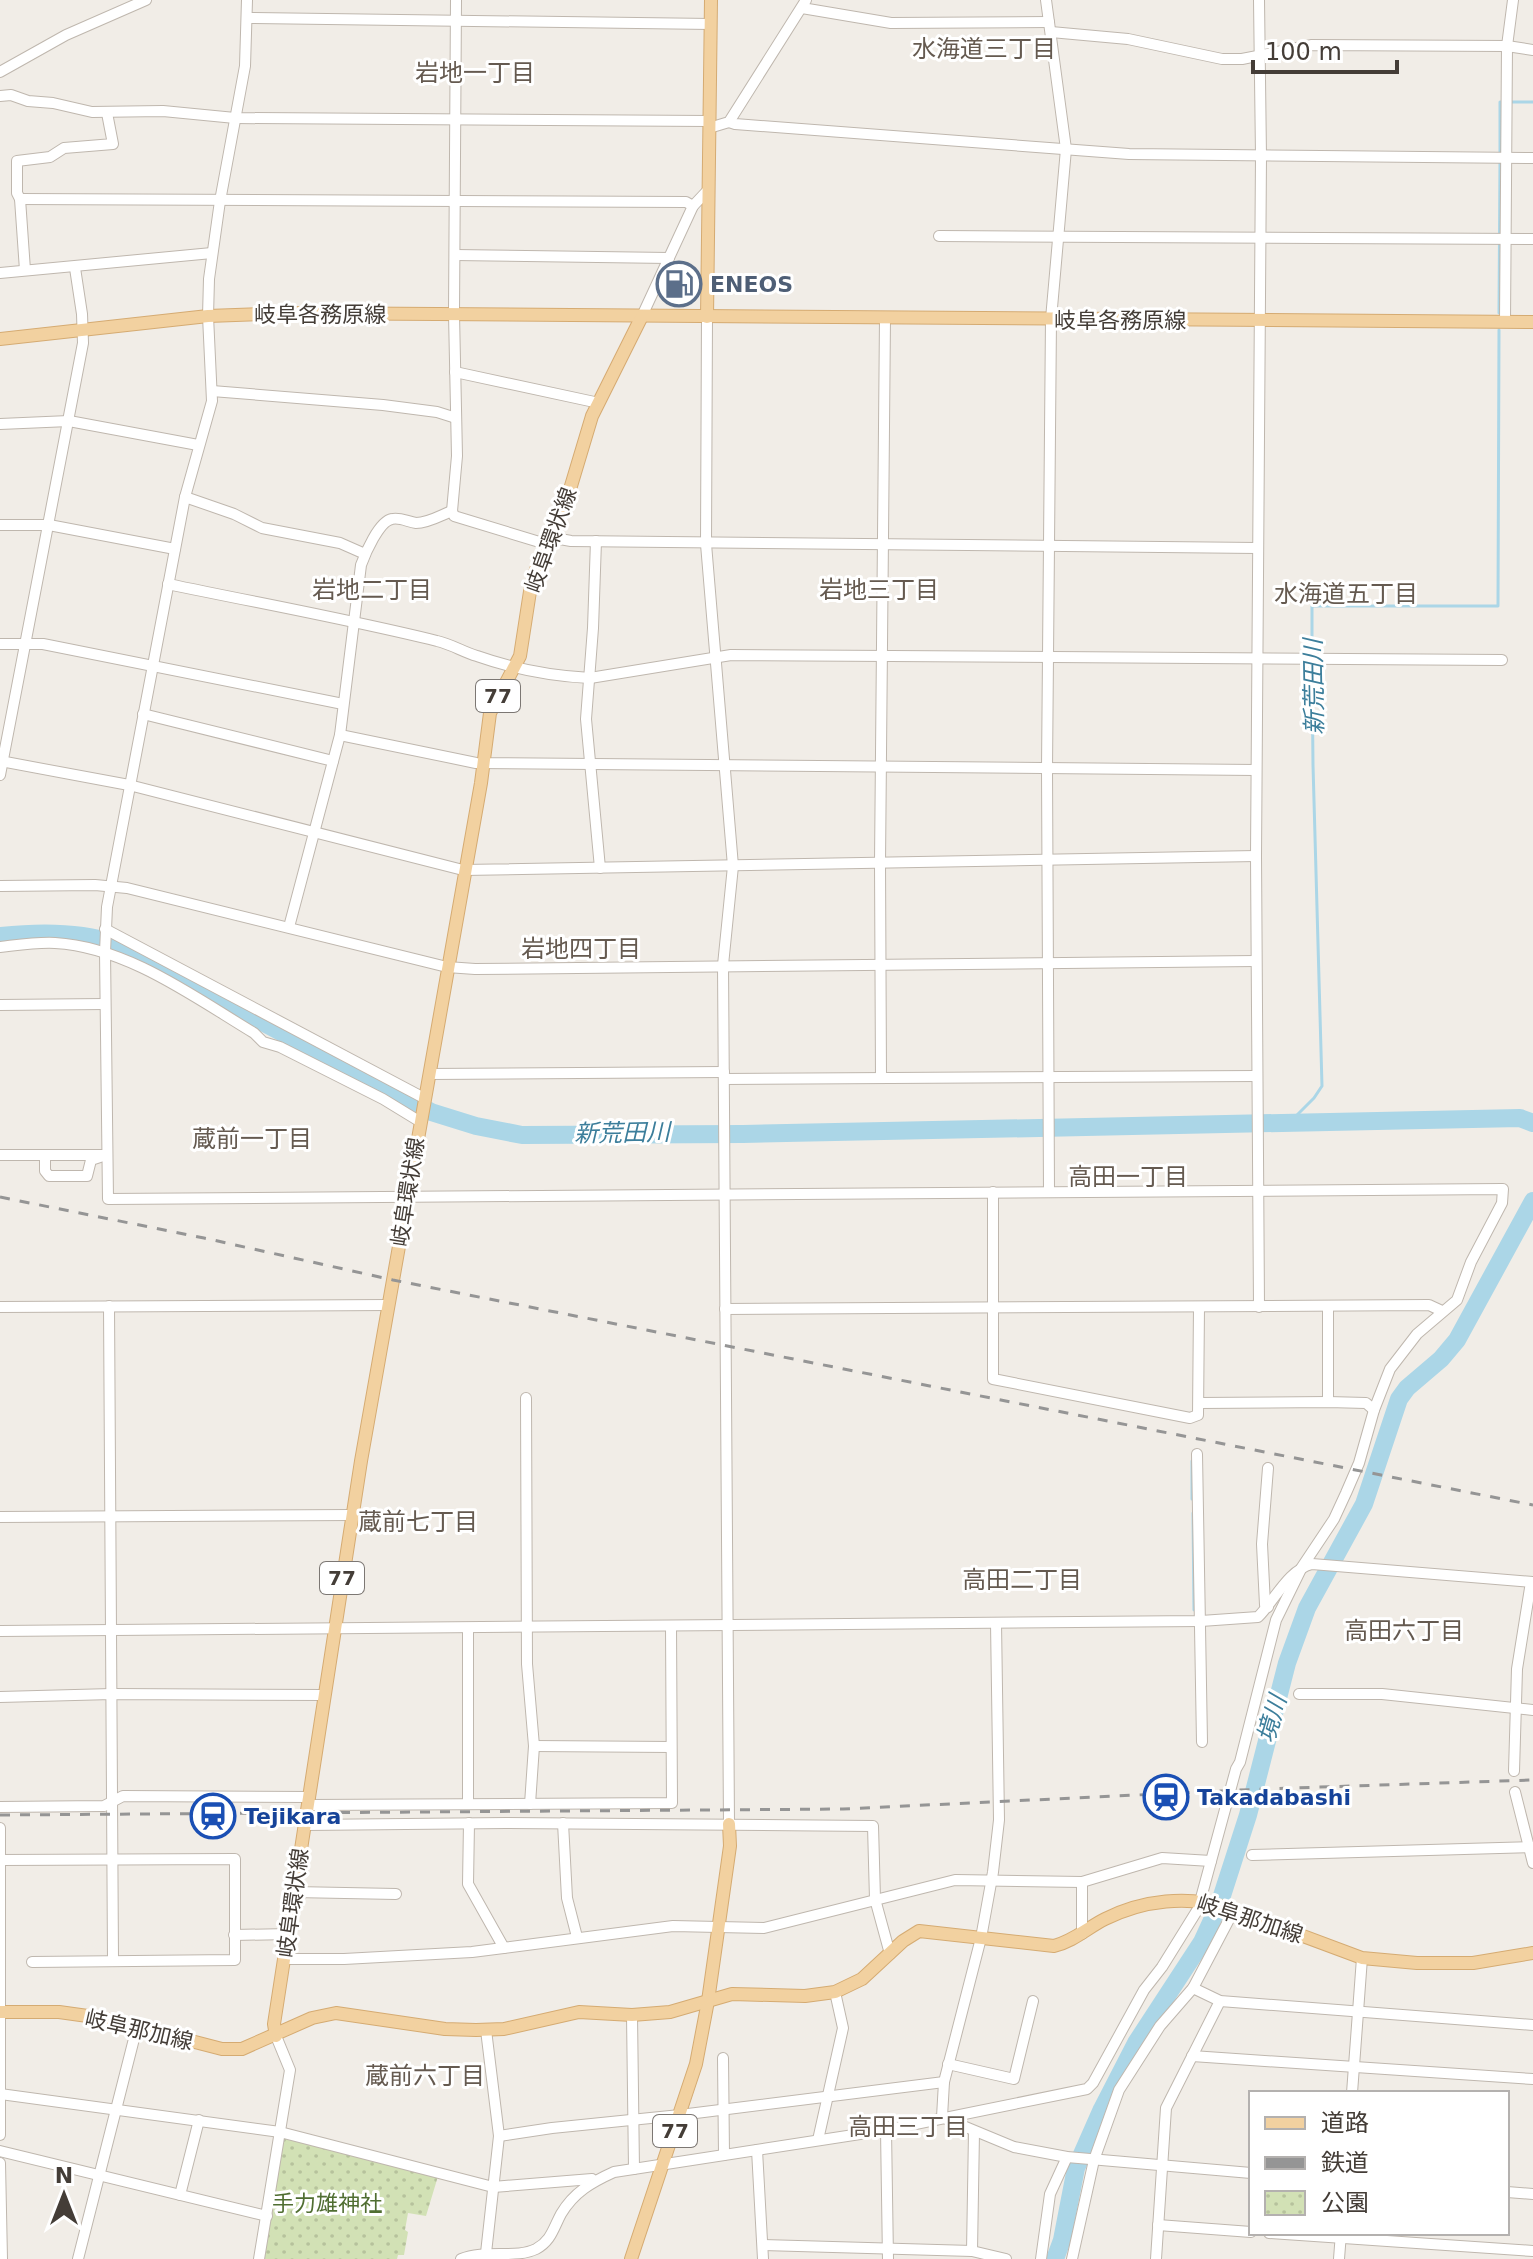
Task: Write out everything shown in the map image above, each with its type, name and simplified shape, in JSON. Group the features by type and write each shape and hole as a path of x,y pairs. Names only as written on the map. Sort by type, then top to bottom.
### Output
{"main road":[{"path":"642,316 707,317 711,0"},
{"name":"岐阜各務原線","path":"0,339 208,316 289,313 642,316"},
{"name":"岐阜環状線","path":"276,2036 274,2024 333,1628 490,713 520,656 531,585 568,496 599,403 642,316"},
{"name":"岐阜各務原線","path":"707,317 1533,322"},
{"name":"77","path":"631,2259 696,2064 730,1846 729,1824"},
{"name":"岐阜那加線","path":"708,2001 732,1994 805,1996 835,1992 862,1979 903,1941 919,1931 1054,1946 1106,1919 1175,1900 1204,1901 1231,1909 1362,1958 1417,1963 1473,1963 1533,1953"},
{"path":"276,2036 312,2018 336,2013 445,2029 486,2030 504,2029 579,2012 632,2015 670,2012 708,2001"},
{"name":"岐阜那加線","path":"0,2012 59,2012 102,2018 222,2049 242,2049 276,2036"}],"street":[{"path":"0,72 88,25 146,0"},
{"path":"247,0 245,66 212,253 208,316 212,401 185,497 110,886 105,931 108,1199 1503,1189 1502,1203 1471,1262 1457,1300 1417,1334 1390,1369 1346,1493 1276,1620 1257,1703 1211,1861 1204,1901 1144,1990 1087,2089 886,2130 614,2172 577,2193 562,2212 549,2240 533,2251 486,2253 461,2259"},
{"path":"456,0 454,314 457,456 454,516 548,540 1257,548"},
{"path":"1046,0 1066,149 1051,319 1047,769 1049,1192"},
{"path":"1259,0 1261,156 1256,770 1259,1307"},
{"path":"1505,322 1501,158 1507,96 1507,46 1513,0"},
{"path":"729,122 804,4 891,23 1050,27 1128,39 1222,59 1261,56 1312,45 1507,46 1533,50"},
{"path":"248,18 711,24"},
{"path":"0,96 11,95 28,101 107,113 163,111 235,118 729,122 1129,154 1533,158"},
{"path":"25,270 17,161 50,157 64,148 113,144 107,113"},
{"path":"642,316 693,206 709,189"},
{"path":"20,199 686,202 693,206"},
{"path":"939,236 1533,239"},
{"path":"0,273 212,253"},
{"path":"455,255 669,258"},
{"path":"0,775 83,343 75,268"},
{"path":"707,317 706,544 733,866 723,965 729,1824"},
{"path":"881,1078 880,767 885,318"},
{"path":"455,372 599,403"},
{"path":"212,391 383,405 437,412 456,418"},
{"path":"0,424 69,421 198,445"},
{"path":"185,497 234,514 262,528 340,543 365,554"},
{"path":"289,927 340,735 353,623 365,554 386,521 394,518 416,523 452,511"},
{"path":"0,525 49,525 175,549"},
{"path":"596,541 586,710 600,868"},
{"path":"168,584 444,642 514,668 590,678 715,656 1502,660"},
{"path":"0,644 25,642 343,704"},
{"path":"143,714 333,761"},
{"path":"340,735 483,763 1256,770"},
{"path":"1,761 129,785 463,870 1256,856"},
{"path":"0,886 110,886 447,967 475,969 1256,961"},
{"path":"105,931 424,1098"},
{"path":"0,947 54,942 81,946 133,963 254,1033 263,1042 280,1047 332,1073 408,1112 419,1121"},
{"path":"0,1005 105,1004"},
{"path":"429,1074 881,1078 1257,1076"},
{"path":"0,1155 106,1155"},
{"path":"45,1155 45,1171 49,1176 87,1176 91,1160 106,1155"},
{"path":"993,1192 993,1379 1190,1418 1198,1415 1199,1403 1199,1307"},
{"path":"0,1307 388,1305"},
{"path":"725,1309 1429,1305 1442,1311"},
{"path":"109,1306 113,1960"},
{"path":"1328,1306 1328,1402"},
{"path":"526,1398 527,1664 534,1746 530,1804"},
{"path":"1199,1403 1366,1403 1374,1410"},
{"path":"1197,1454 1202,1742"},
{"path":"1268,1468 1262,1544 1265,1605 1268,1607"},
{"path":"0,1517 352,1515"},
{"path":"0,1631 1201,1621 1258,1617 1307,1566 1350,1565 1532,1582 1521,1633 1514,1771"},
{"path":"942,2117 944,2082 981,1938 999,1820 996,1623"},
{"path":"0,1807 104,1806 123,1796 468,1804 672,1803 671,1626"},
{"path":"468,1628 468,1804"},
{"path":"1299,1694 1382,1694 1533,1710"},
{"path":"0,1697 324,1695"},
{"path":"534,1746 671,1747"},
{"path":"1515,1792 1533,1863"},
{"path":"469,1823 468,1884 504,1948"},
{"path":"563,1823 567,1898 577,1937"},
{"path":"305,1825 563,1823 873,1826 875,1899 890,1954"},
{"path":"0,1828 0,2135"},
{"path":"1252,1855 1531,1848"},
{"path":"285,1959 344,1959 504,1948 673,1926 764,1928 955,1880 1082,1882 1162,1858 1211,1861"},
{"path":"1,1860 235,1859 235,1960 32,1962"},
{"path":"1082,1882 1082,1934"},
{"path":"294,1892 396,1894"},
{"path":"1072,2259 1093,2160 1119,2090 1160,2026 1193,1988 1231,1909"},
{"path":"234,1935 289,1934"},
{"path":"1352,2091 1362,1958"},
{"path":"1193,1988 1220,2001 1533,2025"},
{"path":"818,2140 843,2028 835,1992"},
{"path":"948,2064 1014,2079 1033,2001"},
{"path":"1156,2259 1166,2108 1220,2001"},
{"path":"632,2015 634,2169"},
{"path":"78,2259 137,2027"},
{"path":"486,2030 499,2136 486,2253"},
{"path":"259,2259 290,2070 276,2036"},
{"path":"1192,2056 1533,2079"},
{"path":"723,2058 724,2155"},
{"path":"499,2136 944,2082"},
{"path":"0,2094 280,2132 493,2187 598,2179"},
{"path":"942,2117 1014,2147 1067,2157 1249,2173"},
{"path":"180,2195 199,2120"},
{"path":"886,2130 888,2253"},
{"path":"972,2251 974,2132"},
{"path":"757,2150 763,2259"},
{"path":"0,2151 267,2216"},
{"path":"1041,2259 1050,2194 1067,2157"},
{"path":"0,2163 2,2259"},
{"path":"1509,2192 1533,2194"},
{"path":"1158,2225 1249,2232"},
{"path":"1317,2235 1533,2251"},
{"path":"1339,2259 1341,2236"},
{"path":"763,2245 888,2253 972,2251 1006,2259"}],"green space":[{"name":"手力雄神社","path":"280,2132 439,2173 426,2216 408,2213 404,2255 398,2255 397,2259 258,2259"}],"waterway":[{"name":"新荒田川","path":"1500,153 1500,102 1533,102"},
{"name":"新荒田川","path":"1499,313 1500,161"},
{"name":"新荒田川","path":"1312,655 1312,606 1498,606 1499,330"},
{"name":"新荒田川","path":"1290,1122 1322,1086 1312,662"},
{"name":"新荒田川","path":"0,936 57,934 86,936 114,943 431,1112 476,1126 522,1135 743,1134 1520,1118 1533,1123"},
{"name":"境川","path":"1055,2259 1062,2240 1076,2168 1102,2109 1136,2043 1202,1942 1219,1905 1248,1815 1287,1663 1307,1608 1364,1504 1399,1399 1457,1340 1533,1201"},
{"path":"1192,1461 1192,1499"},
{"path":"1193,1513 1194,1610"}],"railway":[{"path":"0,1197 393,1280 1533,1505"},
{"path":"0,1815 843,1809 1533,1780"}],"place":[{"name":"ENEOS","path":"679,284"},
{"name":"Takadabashi","path":"1166,1797"},
{"name":"Tejikara","path":"213,1816"}],"district":[{"name":"水海道三丁目","path":"984,49"},
{"name":"岩地一丁目","path":"475,73"},
{"name":"岩地二丁目","path":"372,590"},
{"name":"岩地三丁目","path":"879,590"},
{"name":"水海道五丁目","path":"1346,594"},
{"name":"岩地四丁目","path":"581,949"},
{"name":"蔵前一丁目","path":"252,1139"},
{"name":"高田一丁目","path":"1128,1177"},
{"name":"蔵前七丁目","path":"418,1522"},
{"name":"高田二丁目","path":"1022,1580"},
{"name":"高田六丁目","path":"1404,1631"},
{"name":"蔵前六丁目","path":"425,2076"},
{"name":"高田三丁目","path":"908,2127"}]}
